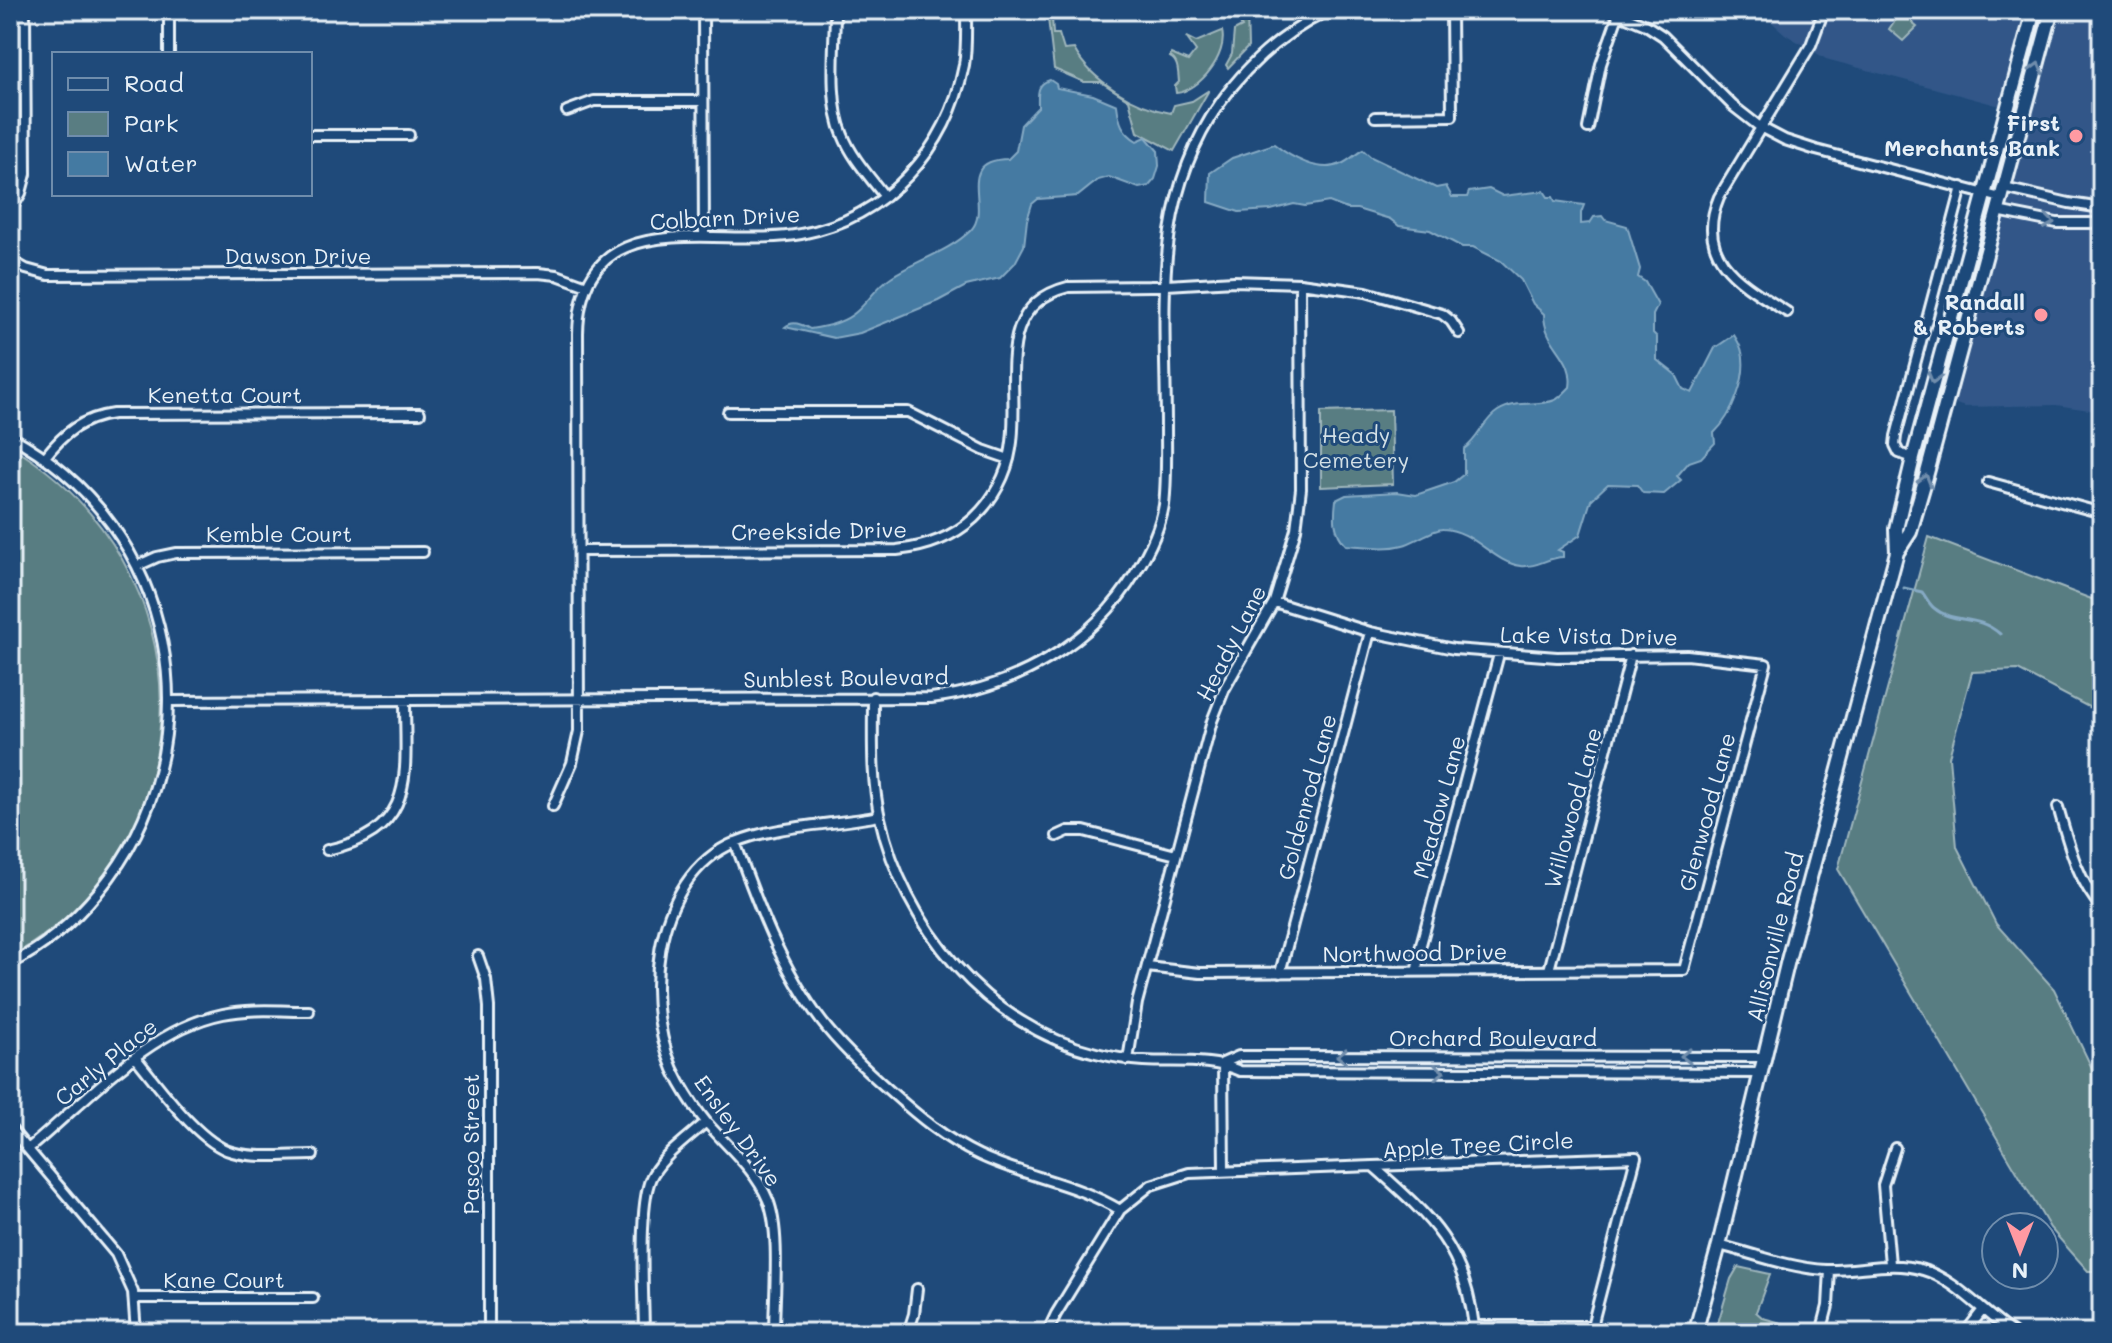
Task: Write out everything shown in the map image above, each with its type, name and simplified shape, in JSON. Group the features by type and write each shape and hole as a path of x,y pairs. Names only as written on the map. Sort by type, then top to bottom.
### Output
{"main road":[{"name":"Allisonville Road","path":"1695,1333 1897,552 1896,529 1913,458 2034,10"},
{"name":"Allisonville Road","path":"1897,552 1910,532 2052,10"}],"street":[{"path":"10,212 21,193 26,174 25,10"},
{"path":"169,10 169,52"},
{"path":"703,10 704,237"},
{"path":"835,10 839,126 848,145 885,197"},
{"name":"Colbarn Drive","path":"553,806 575,755 580,699 579,321 587,286 610,257 630,245 658,238 800,234 843,221 885,197 920,164 948,120 964,64 966,10"},
{"name":"Sunblest Boulevard","path":"169,701 949,695 983,688 1046,661 1071,644 1104,614 1125,589 1153,540 1164,503 1167,246 1185,165 1202,130 1230,89 1256,60 1298,28 1330,10"},
{"path":"1375,117 1452,116 1451,10"},
{"path":"1787,312 1732,275 1718,255 1712,235 1713,217 1719,197 1811,45 1824,10"},
{"path":"1588,128 1615,12 1663,36 1720,94 1760,127 1785,140 1984,193 2102,208"},
{"path":"567,111 594,101 703,101"},
{"path":"312,135 409,135"},
{"path":"1913,458 1899,453 1895,440 1962,187"},
{"path":"1997,211 2057,223 2102,223"},
{"name":"Dawson Drive","path":"10,260 33,271 56,275 538,273 557,275 587,286"},
{"name":"Creekside Drive","path":"579,551 913,548 944,539 971,520 997,489 1009,459 1013,437 1015,342 1020,325 1033,305 1055,290 1234,281 1300,283 1366,292 1404,302 1442,314 1459,333"},
{"name":"Heady Lane","path":"1128,1060 1130,1032 1220,698 1274,602 1291,555 1300,501 1300,283"},
{"path":"728,412 908,412 983,450 1009,459"},
{"name":"Kenetta Court","path":"45,457 75,426 113,414 420,413"},
{"path":"10,436 45,457 71,479 93,502 137,566 161,631 169,701 166,748 158,779 139,830 120,863 85,908 59,932 10,964"},
{"path":"1988,482 2102,513"},
{"name":"Kemble Court","path":"137,566 176,553 423,552"},
{"name":"Lake Vista Drive","path":"1274,602 1370,632 1454,649 1566,657 1687,655 1766,664"},
{"name":"Goldenrod Lane","path":"1280,973 1370,632"},
{"name":"Meadow Lane","path":"1417,971 1419,952 1499,654"},
{"name":"Willowood Lane","path":"1549,970 1631,655"},
{"name":"Glenwood Lane","path":"1684,970 1766,664"},
{"name":"Orchard Boulevard","path":"873,697 879,816 890,855 913,904 933,936 963,973 1005,1009 1042,1032 1079,1048 1128,1060 1223,1063 1240,1071 1760,1073"},
{"path":"327,850 366,838 387,821 394,810 405,782 405,700"},
{"path":"2058,807 2073,856 2091,894 2102,908"},
{"name":"Ensley Drive","path":"774,1333 774,1228 770,1205 749,1170 706,1122 678,1080 664,1042 657,998 659,957 670,916 685,886 708,859 735,842 767,833 879,816"},
{"path":"1057,836 1068,831 1084,831 1176,855"},
{"path":"735,842 768,928 794,980 822,1022 864,1067 921,1119 958,1144 998,1163 1084,1192 1120,1210"},
{"name":"Pasco Street","path":"478,956 486,979 489,1007 489,1333"},
{"name":"Northwood Drive","path":"1147,967 1183,973 1684,970"},
{"name":"Carly Place","path":"28,1149 135,1057 178,1028 215,1015 248,1011 309,1011"},
{"name":"Orchard Boulevard","path":"1223,1063 1239,1056 1764,1057"},
{"path":"135,1057 202,1135 219,1147 245,1155 313,1155"},
{"path":"1223,1063 1224,1170"},
{"path":"644,1333 643,1215 648,1185 660,1164 706,1122"},
{"path":"10,1128 116,1254 135,1298 136,1333"},
{"path":"1890,1264 1883,1185 1895,1148"},
{"name":"Apple Tree Circle","path":"1636,1157 1592,1326 1474,1326 1468,1287 1447,1240 1420,1209 1373,1166 1636,1157"},
{"path":"1047,1333 1120,1210 1143,1190 1166,1178 1224,1170 1373,1166"},
{"path":"1719,1245 1804,1267 1830,1270 1890,1264 1925,1270 1956,1289 2013,1333"},
{"path":"1821,1333 1828,1306 1830,1270"},
{"path":"908,1333 917,1289"},
{"name":"Kane Court","path":"135,1298 313,1298"},
{"path":"1965,1333 1982,1311"}],"shaded area":[{"path":"1758,10 2027,10 2000,106 1826,59 1785,34"},
{"path":"2055,10 2102,10 2102,412 2056,405 1965,407 1950,402"}],"green space":[{"path":"1047,10 1066,10 1065,15 1052,17 1053,34 1059,34 1064,50 1074,49 1091,72 1129,99 1171,113 1174,105 1192,101 1209,90 1174,151 1138,132 1129,100 1101,82 1084,82 1054,69"},
{"path":"1233,10 1247,10 1248,47 1228,68 1226,65 1232,54 1234,31 1242,27"},
{"path":"1902,10 1911,11 1917,16 1912,23 1917,27 1903,41 1889,29"},
{"path":"1222,31 1221,50 1210,70 1194,86 1176,93 1178,72 1171,54 1188,61 1196,51 1186,37 1196,42"},
{"name":"Heady Cemetery","path":"1391,410 1393,484 1321,487 1321,412"},
{"path":"10,446 75,497 122,559 151,629 161,703 152,776 124,845 77,907 10,957"},
{"path":"1929,537 2102,603 2102,714 2018,670 1972,672 1949,757 1957,847 1996,924 2054,989 2102,1089 2102,1271 2088,1271 2060,1239 2060,1211 2040,1211 1838,869"},
{"path":"1738,1267 1770,1274 1756,1312 1763,1318 1789,1325 1792,1333 1715,1333 1731,1279"}],"water":[{"path":"1050,80 1057,88 1093,95 1117,105 1120,121 1128,134 1137,141 1146,137 1158,151 1159,166 1149,186 1139,188 1109,177 1098,180 1078,196 1038,199 1032,204 1027,220 1024,246 1015,263 1000,278 966,286 860,333 834,338 785,327 794,323 810,329 846,319 891,277 953,244 971,230 978,210 978,176 982,167 991,161 1008,159 1016,151 1021,125 1038,107 1040,87"},
{"path":"1274,144 1297,159 1324,167 1341,164 1363,150 1371,157 1436,188 1446,186 1452,197 1467,197 1469,192 1489,189 1503,196 1544,191 1555,201 1584,205 1581,224 1602,216 1605,220 1627,226 1640,269 1638,277 1645,282 1658,305 1653,315 1657,360 1676,375 1683,389 1692,393 1715,348 1734,335 1741,348 1741,384 1721,426 1714,433 1715,443 1701,458 1689,462 1677,476 1681,480 1664,494 1643,493 1637,485 1608,484 1591,500 1580,535 1558,550 1563,552 1563,557 1521,566 1501,559 1464,535 1443,529 1396,546 1346,545 1337,530 1336,500 1346,495 1397,492 1416,495 1454,482 1464,474 1464,449 1493,415 1513,405 1555,400 1570,387 1570,376 1564,359 1549,335 1544,314 1533,304 1521,280 1501,261 1473,247 1462,247 1430,230 1399,226 1390,219 1329,202 1239,212 1209,202 1210,173 1232,158"}],"waterway":[{"path":"1904,588 1922,592 1932,606 1942,613 1982,623 2000,634"}],"place":[{"name":"First Merchants Bank","path":"2076,136"},
{"name":"Randall & Roberts","path":"2041,315"}]}
